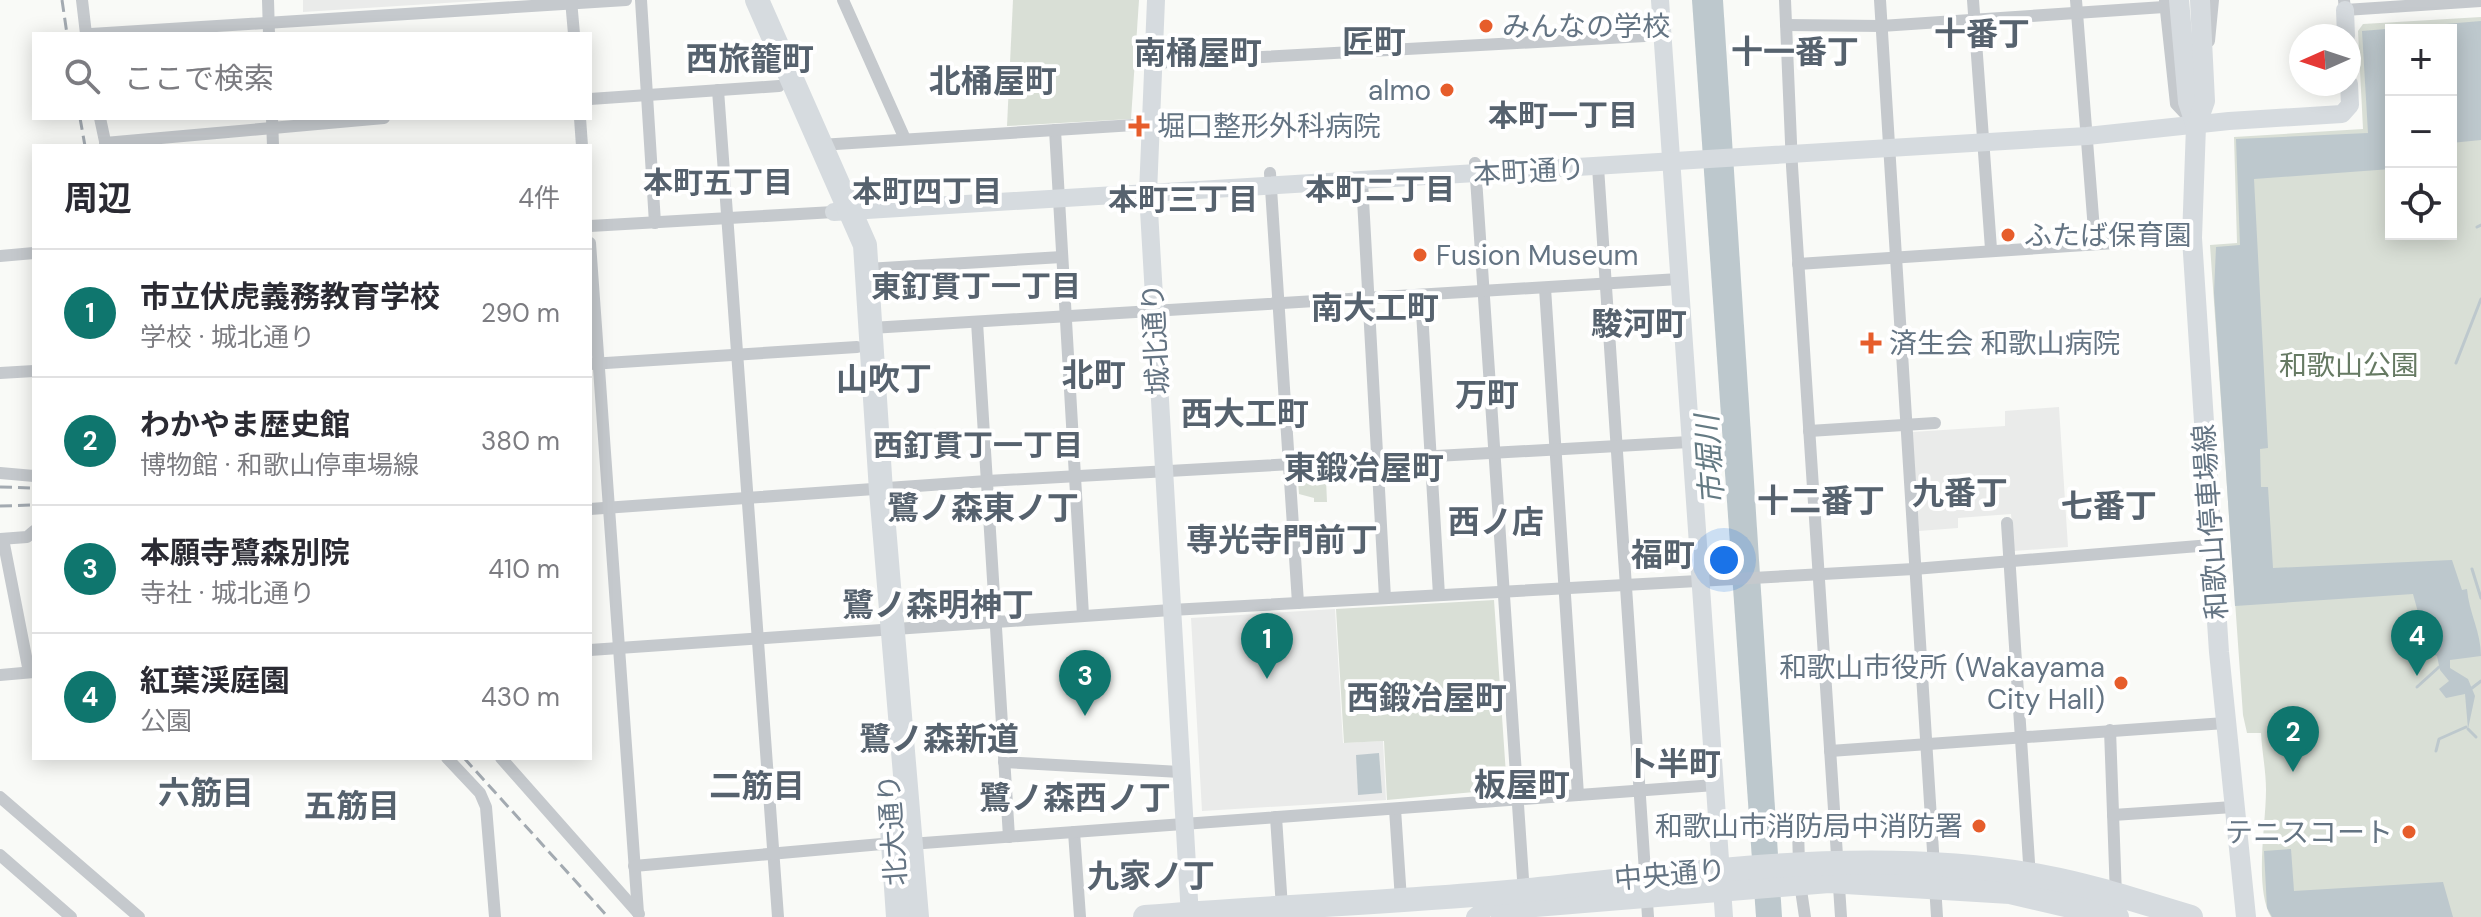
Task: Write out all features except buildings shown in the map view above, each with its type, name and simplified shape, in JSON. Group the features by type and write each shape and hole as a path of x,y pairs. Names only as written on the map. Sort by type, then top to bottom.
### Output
{"highway":[{"name":"北大通り","path":"741,0 779,86 842,212 865,245 864,338"},
{"name":"北大通り","path":"757,0 820,145 842,212 850,254 864,338 902,843 917,917"},
{"name":"北大通り","path":"898,917 902,843"},
{"name":"中央通り","path":"1145,917 1282,908 1507,907 1647,896 1730,878 1839,872 1935,876 2031,894 2191,917"}],"main road":[{"name":"和歌山停車場線","path":"2200,0 2205,101 2196,126 2192,238 2225,723 2246,917"},
{"name":"和歌山停車場線","path":"2172,3 2188,102 2196,126"}],"street":[{"path":"82,0 88,32"},
{"path":"268,0 268,28"},
{"path":"148,32 268,28 626,0"},
{"path":"641,0 655,223"},
{"path":"843,0 905,139"},
{"name":"城北通り","path":"1156,0 1148,193 1190,915"},
{"path":"1660,0 1715,785 1730,878 1724,917"},
{"path":"1785,0 1798,264 1839,872 1841,917 1830,917"},
{"path":"1880,0 1937,917"},
{"path":"1973,0 1991,249"},
{"path":"2205,74 2213,0"},
{"path":"2344,5 2481,1"},
{"path":"571,2 574,32"},
{"path":"1786,25 1881,26 1974,20 2076,6 2172,3"},
{"path":"2076,6 2095,243"},
{"path":"1153,63 1663,35"},
{"path":"592,99 779,86"},
{"path":"718,90 755,638 778,917"},
{"path":"1792,154 2087,136 2342,114 2350,105 2350,96"},
{"path":"100,120 106,144"},
{"path":"114,144 272,123 339,120"},
{"path":"580,120 582,144"},
{"path":"272,123 273,144"},
{"path":"820,145 1150,124"},
{"path":"1055,130 1083,615"},
{"name":"本町通り","path":"592,226 1148,193 1271,179 1362,181 1476,169 1598,167 1792,154"},
{"path":"1598,167 1647,896"},
{"path":"1476,169 1518,799 1507,907"},
{"path":"1271,179 1298,603"},
{"path":"1362,181 1385,598"},
{"path":"1798,264 2192,238"},
{"path":"0,256 32,253"},
{"path":"867,269 1062,257"},
{"path":"595,364 737,356 977,322 1679,279"},
{"path":"1545,288 1578,795"},
{"path":"592,291 595,364 640,915"},
{"path":"1421,295 1439,595"},
{"path":"977,322 1009,837"},
{"path":"0,373 32,371"},
{"path":"1809,431 1935,423"},
{"path":"592,509 987,481 1075,479 1689,442"},
{"path":"0,473 32,476"},
{"path":"2007,523 2031,894"},
{"path":"0,675 31,672 1,537 32,530"},
{"path":"592,650 1083,615 1914,569 2211,545"},
{"path":"1830,751 2225,723"},
{"path":"2110,730 2116,906"},
{"path":"449,760 480,793 486,807 495,917"},
{"path":"503,760 640,915"},
{"path":"1004,762 1180,772"},
{"path":"634,866 902,843 1715,785"},
{"path":"0,797 139,917"},
{"path":"2113,815 2233,807"},
{"path":"1395,809 1403,909"},
{"path":"1276,817 1282,908"},
{"path":"1805,917 1794,874 1798,829 1835,825"},
{"path":"1074,832 1080,917"},
{"path":"0,855 71,917"}],"shaded area":[{"path":"303,0 492,0 303,12"},
{"path":"1692,0 1723,0 1782,917 1756,917"},
{"path":"2481,21 2481,140 2457,142 2457,24 2445,24"},
{"path":"2385,29 2385,169 2254,179 2268,448 2260,449 2261,487 2268,487 2273,568 2452,560 2462,590 2467,589 2481,656 2450,660 2450,668 2468,679 2475,696 2468,729 2465,694 2446,698 2439,689 2449,681 2440,670 2437,656 2426,651 2429,639 2422,627 2413,594 2235,606 2214,293 2216,247 2240,245 2236,139 2368,133 2362,31"},
{"path":"2059,407 2068,547 2014,551 2011,514 1958,518 1958,528 1919,531 1912,432 2005,426 2005,411"},
{"path":"1335,609 1343,743 1383,741 1386,800 1202,811 1191,618"},
{"path":"1379,753 1382,793 1358,795 1356,755"},
{"path":"2291,849 2294,891 2443,882 2453,917 2272,917 2267,908 2264,851"}],"green space":[{"path":"1013,0 1139,0 1131,119 1007,126"},
{"name":"和歌山公園","path":"2481,17 2481,917 2271,917 2263,889 2265,776 2261,733 2247,733 2243,715 2210,245 2237,243 2234,137 2363,129 2363,24"},
{"path":"1326,479 1327,502 1314,502 1314,498 1299,494 1298,481"},
{"path":"1494,600 1507,789 1387,800 1384,741 1344,743 1336,609"}],"waterway":[{"path":"2477,227 2481,225"},
{"path":"2456,363 2481,299"},
{"path":"2472,569 2481,598"},
{"path":"2417,687 2439,667"},
{"path":"2472,688 2481,681"},
{"path":"2436,751 2439,739 2466,727"},
{"path":"2468,729 2476,737"}],"railway":[{"path":"62,0 67,32"},
{"path":"80,120 85,144"},
{"path":"0,487 32,488"},
{"path":"0,506 32,505"},
{"path":"466,760 608,917"}],"place":[{"name":"みんなの学校","path":"1486,26"},
{"name":"almo","path":"1447,90"},
{"name":"堀口整形外科病院","path":"1139,126"},
{"name":"ふたば保育園","path":"2008,235"},
{"name":"Fusion Museum","path":"1420,255"},
{"name":"済生会 和歌山病院","path":"1871,343"},
{"name":"紅葉渓庭園","path":"2417,676"},
{"name":"市立伏虎義務教育学校","path":"1267,679"},
{"name":"和歌山市役所 (Wakayama City Hall)","path":"2121,683"},
{"name":"本願寺鷺森別院","path":"1085,716"},
{"name":"わかやま歴史館","path":"2293,772"},
{"name":"和歌山市消防局中消防署","path":"1979,826"},
{"name":"テニスコート","path":"2409,832"}],"district":[{"name":"十番丁","path":"1982,34"},
{"name":"匠町","path":"1374,42"},
{"name":"十一番丁","path":"1795,52"},
{"name":"南桶屋町","path":"1198,53"},
{"name":"西旅籠町","path":"750,59"},
{"name":"北桶屋町","path":"993,81"},
{"name":"本町一丁目","path":"1563,116"},
{"name":"本町五丁目","path":"718,183"},
{"name":"本町二丁目","path":"1380,190"},
{"name":"本町四丁目","path":"927,192"},
{"name":"本町三丁目","path":"1183,200"},
{"name":"東釘貫丁一丁目","path":"976,287"},
{"name":"南大工町","path":"1375,308"},
{"name":"駿河町","path":"1639,324"},
{"name":"北町","path":"1094,375"},
{"name":"山吹丁","path":"884,379"},
{"name":"万町","path":"1487,395"},
{"name":"西大工町","path":"1245,414"},
{"name":"西釘貫丁一丁目","path":"978,446"},
{"name":"東鍛冶屋町","path":"1364,468"},
{"name":"九番丁","path":"1960,493"},
{"name":"十二番丁","path":"1821,501"},
{"name":"七番丁","path":"2109,506"},
{"name":"鷺ノ森東ノ丁","path":"983,508"},
{"name":"西ノ店","path":"1496,522"},
{"name":"専光寺門前丁","path":"1282,540"},
{"name":"福町","path":"1663,555"},
{"name":"鷺ノ森明神丁","path":"938,605"},
{"name":"西鍛冶屋町","path":"1427,698"},
{"name":"鷺ノ森新道","path":"939,739"},
{"name":"卜半町","path":"1673,764"},
{"name":"板屋町","path":"1522,785"},
{"name":"二筋目","path":"757,786"},
{"name":"六筋目","path":"206,793"},
{"name":"鷺ノ森西ノ丁","path":"1075,798"},
{"name":"五筋目","path":"352,806"},
{"name":"九家ノ丁","path":"1151,876"}],"water label":[{"name":"市堀川","path":"1710,460"}]}
